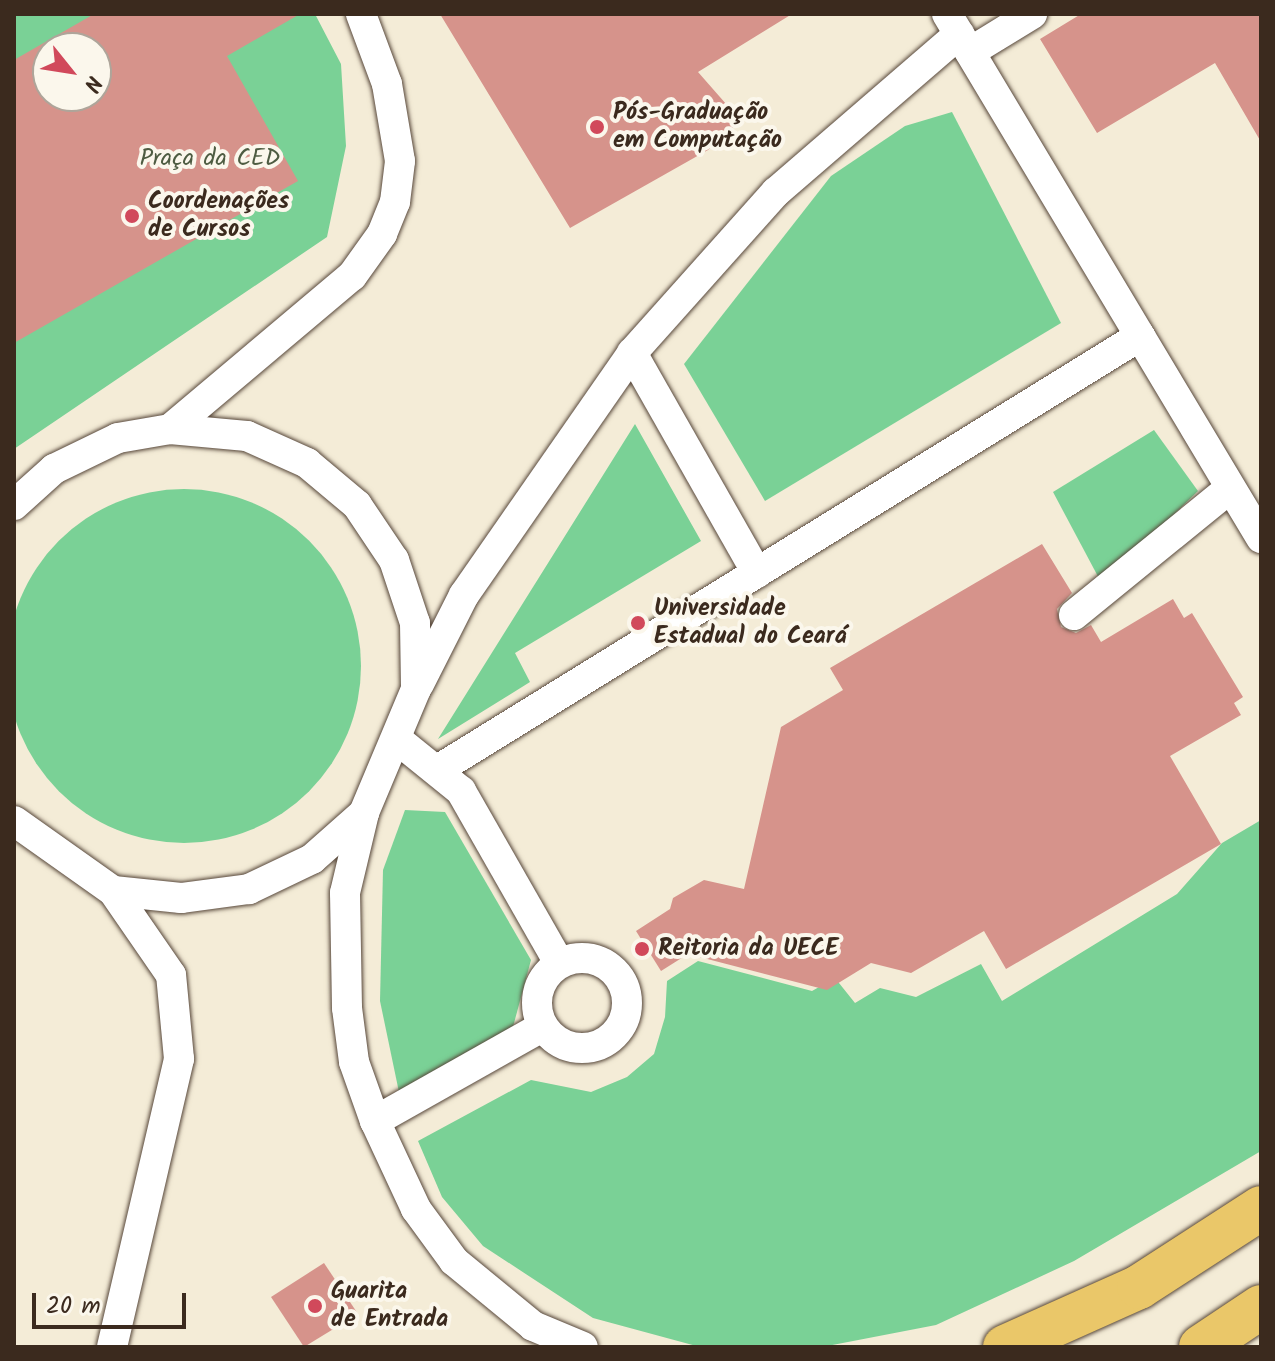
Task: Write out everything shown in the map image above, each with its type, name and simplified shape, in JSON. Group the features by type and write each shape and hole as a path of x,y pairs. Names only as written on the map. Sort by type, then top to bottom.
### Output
{"main road":[{"path":"1005,1347 1139,1287 1261,1208"},
{"path":"1201,1347 1261,1307"}],"lane":[{"path":"170,429 341,286 382,234 395,202 400,161 387,84 361,14"},
{"path":"583,1347 523,1319 454,1261 416,1209 375,1121 354,1062 347,1008 345,893 364,813 398,740 416,689 464,595 632,353 776,192 959,33 1032,14"},
{"path":"959,33 1261,538"},
{"path":"439,769 1140,336"},
{"path":"632,353 757,573"},
{"path":"14,505 54,469 118,438 170,429 247,436 307,463 357,505 394,560 415,623 416,689"},
{"path":"1074,615 1230,488"},
{"path":"398,740 439,769 479,818 559,963"},
{"path":"113,891 181,898 249,889 312,859 364,813"},
{"path":"14,821 113,891 171,975 179,1059 112,1347"},
{"path":"585,956 610,966 626,988 627,1015 613,1038 589,1049 562,1046 542,1027 535,1004 542,981 559,963 585,956"},
{"path":"375,1121 542,1027"}],"green space":[{"name":"Praça da CED","path":"14,14 315,14 341,64 346,146 327,237 14,449"},
{"path":"952,112 1061,323 765,501 684,364 831,176 905,126"},
{"path":"635,424 701,541 515,653 530,682 438,739"},
{"path":"1154,430 1198,491 1102,584 1053,492"},
{"path":"184,489 219,492 252,502 282,519 309,541 331,568 348,598 358,631 361,666 358,701 348,734 331,764 309,791 282,813 252,830 219,840 184,843 149,840 116,830 86,813 59,791 37,764 20,734 10,701 7,666 10,631 20,598 37,568 59,541 86,519 116,502 149,492"},
{"path":"405,810 445,812 531,960 510,1038 400,1097 380,1001 383,870"},
{"path":"1261,820 1261,1151 1074,1261 936,1325 822,1347 700,1347 593,1318 483,1246 442,1197 418,1141 531,1080 591,1092 627,1077 654,1054 665,1017 667,981 698,961 812,991 835,978 855,1003 880,988 916,997 981,964 1002,1001 1177,894 1222,843"}],"building":[{"path":"94,14 300,14 227,56 298,181 14,343 14,60 32,50 32,112 112,112 112,32 63,32"},
{"name":"Pós-Graduação em Computação","path":"440,14 792,14 698,72 741,121 708,150 570,228"},
{"path":"1081,14 1261,14 1261,142 1215,63 1097,133 1040,39"},
{"name":"Reitoria da UECE","path":"1042,544 1072,593 1057,609 1061,627 1076,633 1091,625 1101,642 1173,599 1184,618 1192,613 1243,697 1234,703 1241,715 1170,756 1221,844 1006,969 984,931 911,973 871,963 827,990 688,954 661,971 636,931 670,909 673,898 704,880 744,889 781,727 843,690 830,668"},
{"name":"Guarita de Entrada","path":"324,1263 358,1314 304,1347 271,1297"}],"place":[{"name":"Pós-Graduação em Computação","path":"597,127"},
{"name":"Coordenações de Cursos","path":"132,216"},
{"name":"Universidade Estadual do Ceará","path":"638,623"},
{"name":"Reitoria da UECE","path":"642,949"},
{"name":"Guarita de Entrada","path":"315,1306"}]}
